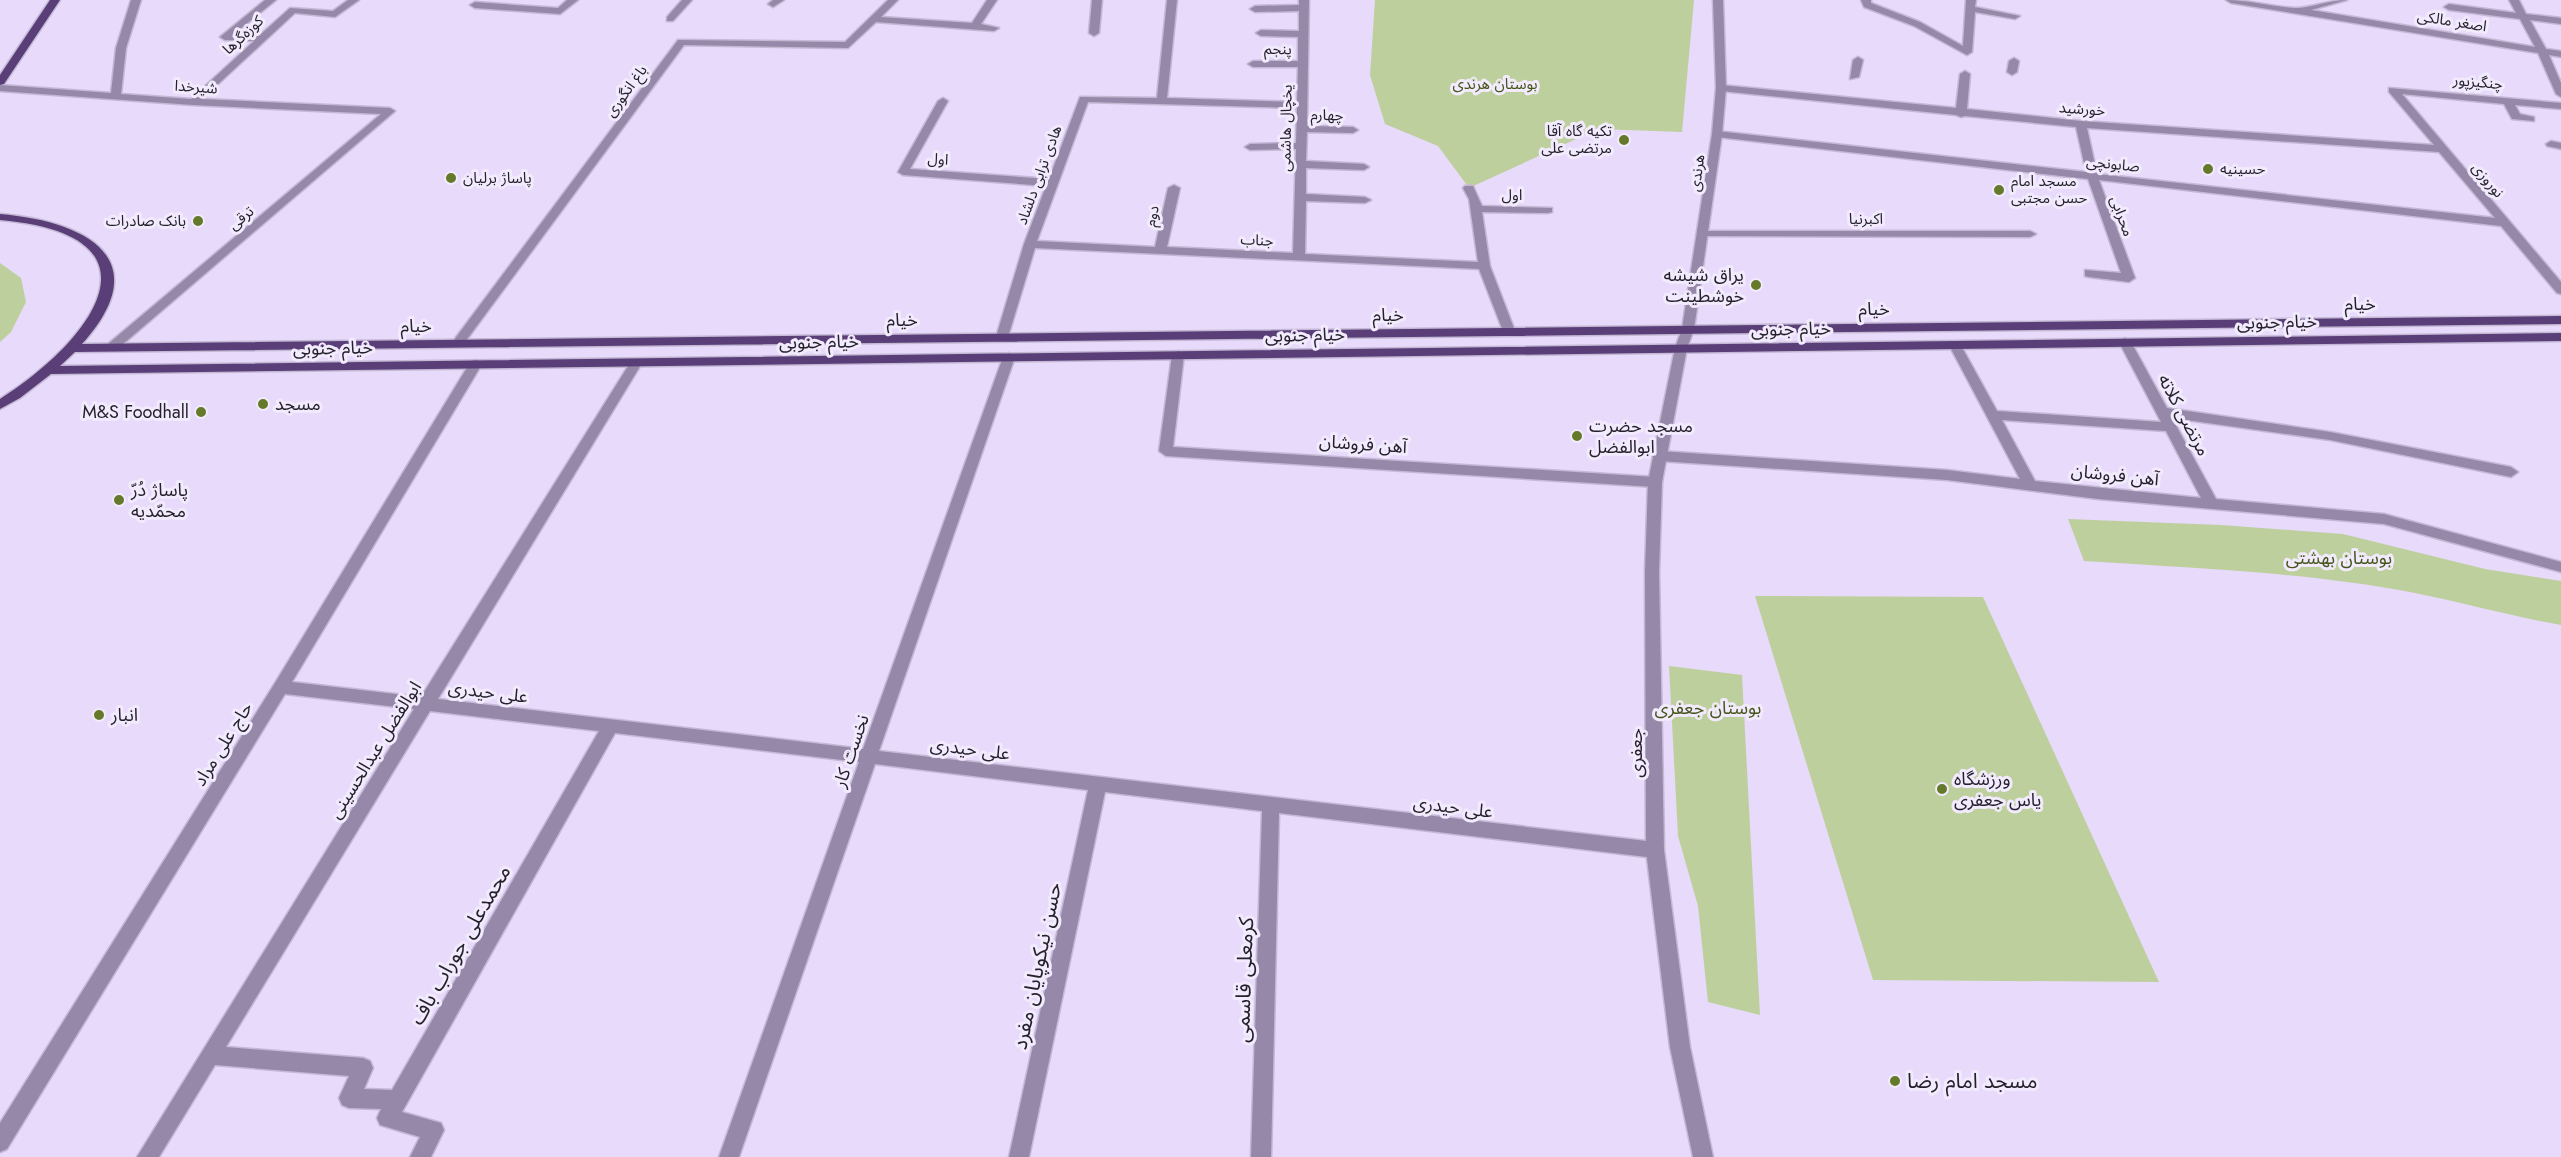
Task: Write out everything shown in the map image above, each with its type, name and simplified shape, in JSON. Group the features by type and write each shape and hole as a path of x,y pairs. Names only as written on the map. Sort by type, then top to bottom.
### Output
{"main road":[{"path":"0,82 55,0"},
{"path":"0,217 23,218 73,231 103,256 109,280 101,309 72,348 49,370 0,405"},
{"name":"خیام","path":"72,348 2561,320"},
{"name":"خیام جنوبی","path":"49,370 2561,337"}],"street":[{"path":"116,96 121,48 136,0"},
{"path":"262,38 225,37 271,0"},
{"name":"کوزه‌گرها","path":"193,102 292,10 335,14 354,0"},
{"path":"475,5 560,11 573,0"},
{"path":"670,19 687,0"},
{"name":"باغ انگوری","path":"458,343 681,42 848,45 893,0"},
{"path":"974,27 992,0"},
{"path":"1094,33 1097,0"},
{"path":"1162,102 1172,0"},
{"name":"هرندی","path":"1681,348 1688,329 1717,134 1721,88 1718,0"},
{"path":"1866,0 1867,5 1917,24 1967,52 1971,5 2015,16"},
{"name":"اصغر مالکی","path":"2231,0 2561,54"},
{"path":"2296,10 2342,0"},
{"path":"2514,0 2542,51 2561,94"},
{"path":"1255,9 1304,4"},
{"name":"یخچال هاشمی","path":"1299,257 1304,4"},
{"path":"2449,7 2561,21"},
{"path":"873,19 994,28"},
{"path":"1260,33 1303,34"},
{"path":"1854,77 1858,60"},
{"path":"2012,72 2014,61"},
{"name":"پنجم","path":"1253,64 1303,64"},
{"path":"1961,114 1965,74"},
{"name":"شیرخدا","path":"0,88 193,102 390,111"},
{"name":"خورشید","path":"1721,88 1961,114 2442,149"},
{"name":"چنگیزپور","path":"2393,90 2561,106"},
{"name":"نوروزی","path":"2393,90 2561,290"},
{"name":"هادی ترابی دلشاد","path":"1002,337 1030,244 1084,99 1302,105"},
{"name":"اول","path":"943,100 903,172 1053,183"},
{"path":"2507,100 2516,117 2530,119"},
{"name":"ترقی","path":"112,347 390,111"},
{"name":"محرابی","path":"2081,124 2092,176 2129,278 2089,273"},
{"name":"چهارم","path":"1302,129 1353,130"},
{"name":"صابونچی","path":"1717,134 2505,223"},
{"path":"1251,147 1301,146"},
{"path":"1301,164 1364,167"},
{"name":"دوم","path":"1160,250 1174,188"},
{"path":"1469,188 1475,209 1484,266 1509,331"},
{"path":"1300,196 1365,200"},
{"name":"اول","path":"1475,209 1548,210"},
{"name":"اکبرنیا","path":"1703,234 2030,234"},
{"name":"جناب","path":"1030,244 1484,266"},
{"name":"مرتضی کلاته","path":"2125,342 2211,504"},
{"path":"1955,345 2030,485"},
{"name":"جعفری","path":"1681,348 1655,482 1652,572 1655,850 1680,1047 1703,1157"},
{"name":"آهن فروشان","path":"1178,355 1166,451 1655,482"},
{"name":"نخست کار","path":"729,1157 1009,357"},
{"name":"ابوالفضل عبدالحسینی","path":"147,1157 636,363"},
{"name":"حاج علی مراد","path":"0,1142 281,687 476,364"},
{"path":"2162,412 2330,436 2511,472"},
{"path":"1994,415 2169,427"},
{"name":"آهن فروشان","path":"1659,456 1947,475 2211,504 2384,519 2561,567"},
{"name":"علی حیدری","path":"281,687 1655,850"},
{"name":"محمدعلی جوراب باف","path":"420,1157 434,1130 387,1118 611,726"},
{"name":"حسن نیکوپایان مفرد","path":"1019,1157 1098,784"},
{"name":"کرمعلی قاسمی","path":"1261,1157 1271,805"},
{"path":"209,1055 363,1068 349,1098 398,1100"}],"green space":[{"name":"بوستان هرندی","path":"1375,0 1694,0 1682,132 1598,129 1469,188 1438,146 1385,124 1370,75"},
{"path":"0,263 21,278 26,302 11,332 0,342"},
{"name":"بوستان بهشتی","path":"2068,519 2221,525 2343,534 2485,569 2561,581 2561,625 2370,585 2248,572 2084,561"},
{"name":"ورزشگاه یاس جعفری","path":"1755,596 1983,597 2159,982 1873,980"},
{"name":"بوستان جعفری","path":"1669,666 1742,675 1760,1015 1708,1002 1698,906 1678,836"}],"place":[{"name":"تکیه گاه آقا مرتضی علی","path":"1624,140"},
{"name":"حسینیه","path":"2208,169"},
{"name":"پاساژ برلیان","path":"451,178"},
{"name":"مسجد امام حسن مجتبی","path":"1999,190"},
{"name":"بانک صادرات","path":"198,221"},
{"name":"یراق شیشه خوشطینت","path":"1756,285"},
{"name":"مسجد","path":"263,404"},
{"name":"M&S Foodhall","path":"201,412"},
{"name":"مسجد حضرت ابوالفضل","path":"1577,436"},
{"name":"پاساژ دُرّ محمّدیه","path":"119,500"},
{"name":"انبار","path":"99,715"},
{"name":"ورزشگاه یاس جعفری","path":"1942,789"},
{"name":"مسجد امام رضا","path":"1895,1081"}]}
